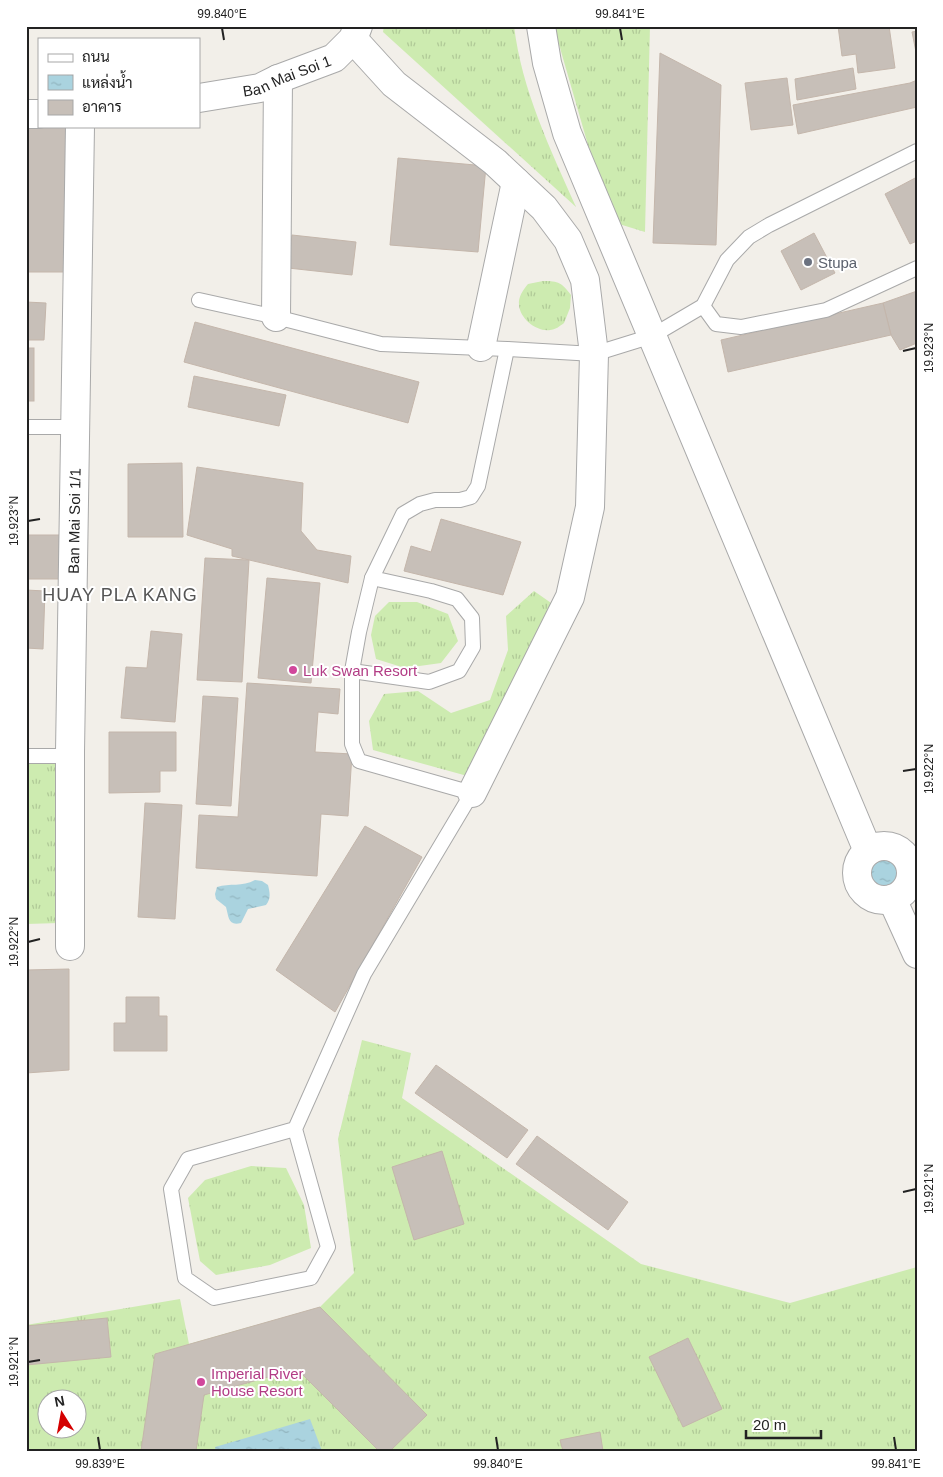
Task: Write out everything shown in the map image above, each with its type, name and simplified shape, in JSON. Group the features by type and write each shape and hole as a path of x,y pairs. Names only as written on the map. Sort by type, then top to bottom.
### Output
{"street":[{"path":"541,26 547,63 567,133 868,851"},
{"path":"356,32 394,84 495,162 544,208 568,240 585,280 594,354 590,507 570,597 472,793"},
{"name":"Ban Mai Soi 1","path":"200,98 260,88 278,79 334,58 356,32"},
{"path":"276,317 278,79"},
{"name":"Ban Mai Soi 1/1","path":"70,946 70,756 80,128"},
{"path":"494,348 516,182"},
{"path":"881,846 888,846 898,849 906,856 914,876 902,894 892,899 882,900 872,897 864,890 858,881 857,872 858,864 868,851 881,846"},
{"path":"892,899 917,954"}],"lane":[{"path":"199,300 382,344 594,354 652,336 703,306 727,260 749,237 769,224 917,151"},
{"path":"703,306 716,324 741,327 826,310 917,268"},
{"path":"295,1129 188,1159 172,1189 185,1278 214,1298 311,1278 328,1247 295,1129 364,974 472,793 359,761 352,744 352,671 372,578 403,514 420,504 435,500 460,500 471,496 478,486 494,348"},
{"path":"26,427 76,426"},
{"path":"352,671 429,682 459,671 474,647 472,618 457,599 431,591 372,578"},
{"path":"26,756 70,756"}],"green space":[{"path":"384,26 514,26 523,73 530,96 547,141 576,207 383,32"},
{"path":"555,26 650,26 645,232 619,224 588,145"},
{"path":"543,281 560,284 571,295 570,308 564,323 552,330 540,329 530,324 522,315 519,305 520,296 528,284"},
{"path":"534,591 554,605 471,777 373,750 369,721 384,694 418,691 451,713 490,700 508,650 506,616"},
{"path":"389,602 417,602 448,614 458,641 441,663 405,668 376,659 371,635 375,616"},
{"path":"26,762 64,762 60,923 26,924"},
{"path":"362,1040 411,1053 402,1098 641,1264 790,1303 917,1267 917,1451 26,1451 26,1325 180,1299 189,1344 320,1307 354,1273 338,1139"},
{"path":"251,1166 286,1168 304,1205 311,1248 270,1265 216,1275 200,1261 188,1198 205,1180"}],"water":[{"path":"884,857 894,862 899,872 894,882 884,887 874,882 869,872 874,862"},
{"path":"255,880 262,881 268,885 270,896 268,903 248,909 241,923 231,922 226,907 216,899 217,887"},
{"path":"310,1419 322,1451 216,1451 215,1447"}],"building":[{"path":"838,26 889,26 895,68 858,73 856,54 842,56"},
{"path":"917,31 917,57 912,32"},
{"path":"660,53 721,85 716,245 653,243"},
{"path":"853,68 856,89 797,100 795,79"},
{"path":"787,78 793,125 751,130 745,83"},
{"path":"917,80 917,107 798,134 793,105 910,83"},
{"path":"26,127 68,128 66,272 26,272"},
{"path":"398,158 486,166 478,252 390,245"},
{"path":"917,177 917,241 910,244 885,194"},
{"name":"Stupa","path":"814,233 835,273 801,290 781,251"},
{"path":"292,235 356,242 352,275 288,268"},
{"path":"917,291 917,343 900,350 891,335 883,303"},
{"path":"26,302 46,303 44,340 26,340"},
{"path":"883,303 891,335 728,372 721,340"},
{"path":"195,322 419,382 408,423 184,362"},
{"path":"26,348 34,348 34,401 26,401"},
{"path":"194,376 286,395 279,426 188,407"},
{"path":"182,463 183,537 128,537 128,464"},
{"path":"197,467 303,483 301,531 317,550 351,556 348,583 232,556 232,549 187,535"},
{"path":"441,519 521,542 503,595 404,571 411,546 431,552"},
{"path":"26,535 62,535 62,579 26,579"},
{"path":"205,558 249,560 242,682 197,680"},
{"path":"267,578 320,583 311,683 258,678"},
{"path":"26,590 45,591 43,649 26,648"},
{"path":"151,631 182,634 175,722 121,718 126,667 147,668"},
{"path":"247,683 340,689 338,714 318,712 315,752 352,754 348,816 321,814 317,876 196,868 199,815 238,817"},
{"path":"203,696 238,698 231,806 196,804"},
{"path":"109,732 176,732 176,771 160,771 160,792 109,793"},
{"path":"145,803 182,805 175,919 138,917"},
{"path":"365,826 422,857 335,1012 276,970"},
{"path":"69,969 69,1070 26,1073 26,970"},
{"path":"126,997 159,997 159,1016 167,1016 167,1051 114,1051 114,1023 126,1023"},
{"path":"436,1065 528,1130 507,1158 415,1093"},
{"path":"537,1136 628,1202 608,1230 516,1164"},
{"path":"442,1151 464,1224 414,1240 392,1167"},
{"name":"Imperial River House Resort","path":"320,1307 427,1415 390,1451 379,1451 297,1369 204,1395 196,1451 141,1451 155,1354"},
{"path":"107,1318 111,1357 26,1365 26,1326"},
{"path":"688,1338 722,1409 683,1427 649,1357"},
{"path":"600,1432 603,1451 563,1451 560,1440"}],"place":[{"name":"Stupa","path":"808,262"},
{"name":"Luk Swan Resort","path":"293,670"},
{"name":"Imperial River House Resort","path":"201,1382"}],"district":[{"name":"HUAY PLA KANG","path":"120,595"}]}
